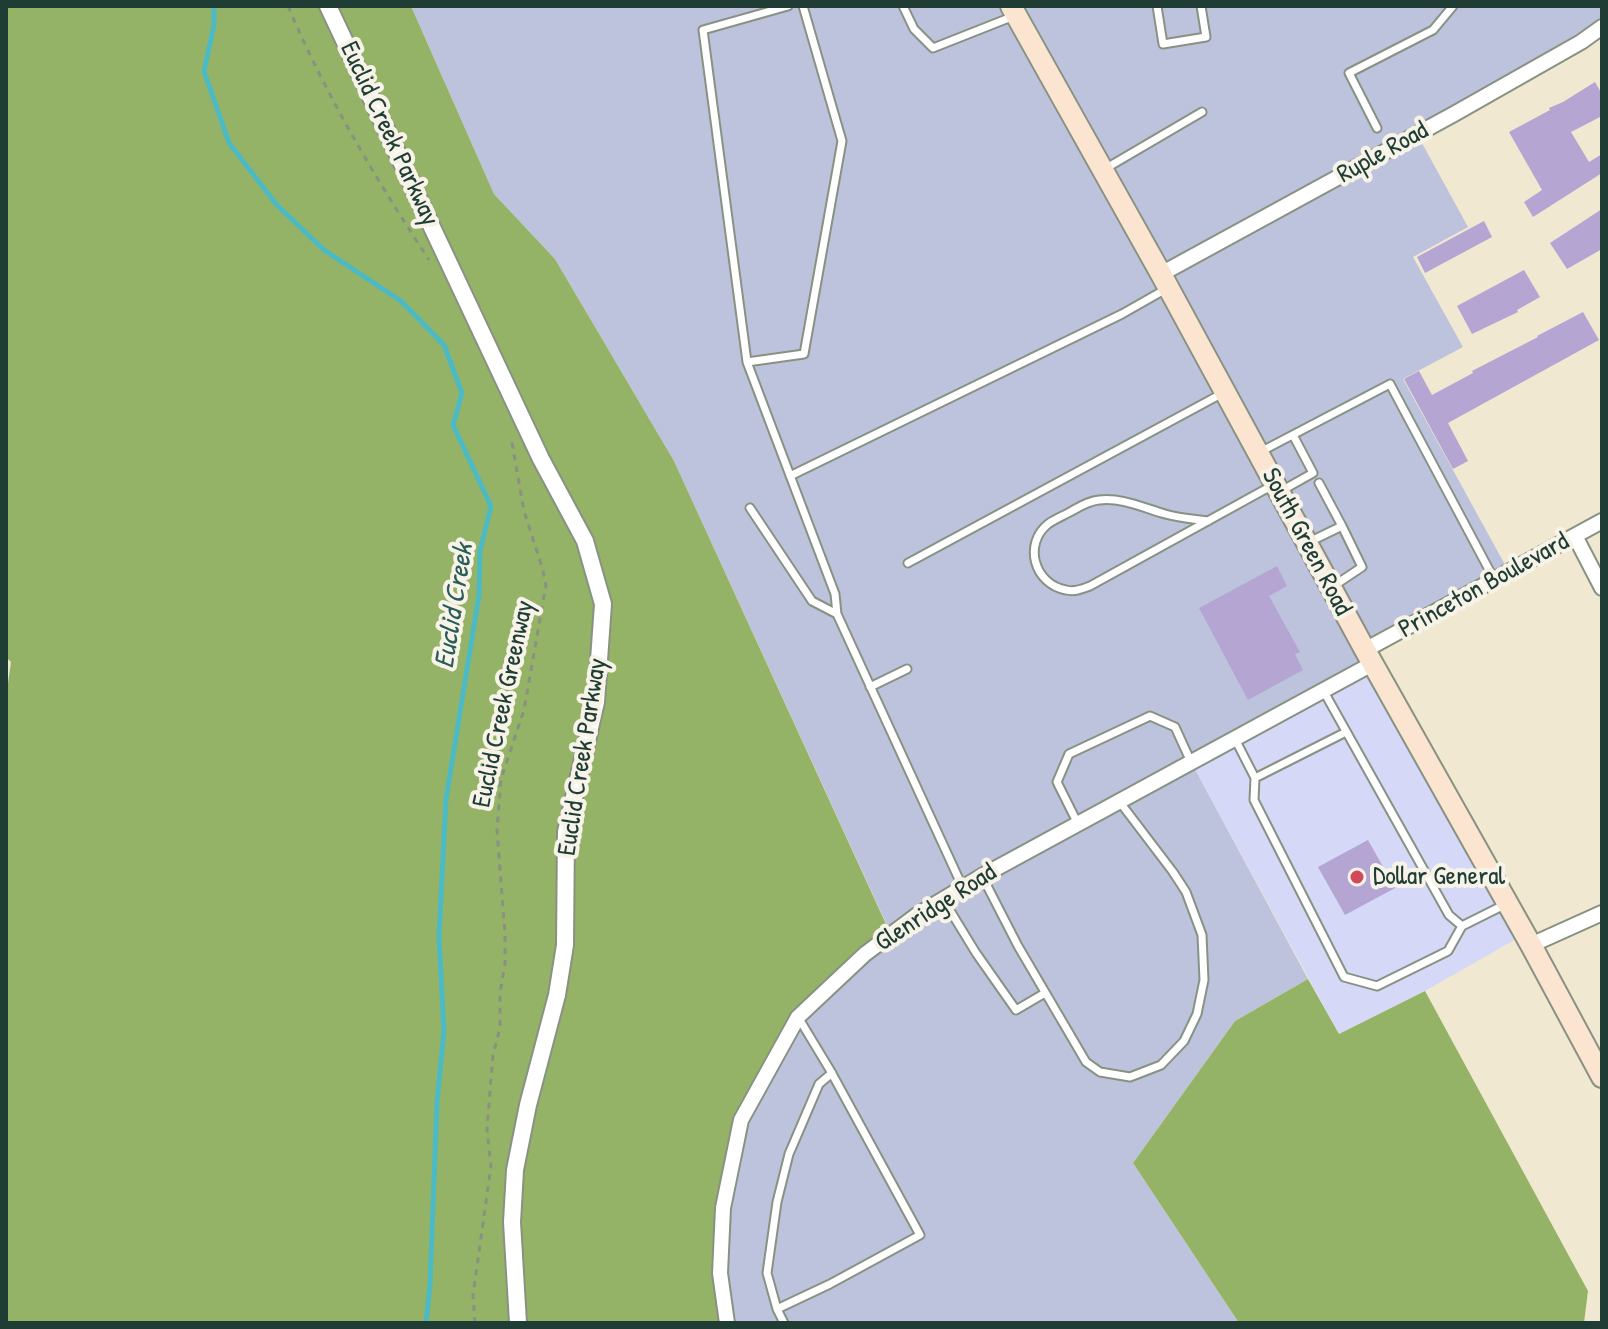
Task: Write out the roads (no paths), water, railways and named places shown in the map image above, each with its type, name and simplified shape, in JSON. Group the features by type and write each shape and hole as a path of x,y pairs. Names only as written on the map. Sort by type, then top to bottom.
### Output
{"main road":[{"name":"South Green Road","path":"1013,10 1602,1077"}],"street":[{"name":"Euclid Creek Parkway","path":"328,6 541,459 585,541 603,604 596,702 566,832 565,945 557,995 528,1105 515,1170 512,1222 518,1323"},
{"name":"Ruple Road","path":"1165,281 1581,42 1602,27"},
{"name":"Princeton Boulevard","path":"1369,657 1495,580 1602,521"},
{"path":"1575,536 1602,588"},
{"name":"Glenridge Road","path":"727,1323 720,1273 723,1208 741,1120 798,1017 865,954 917,915 982,876 1323,690 1369,657"},
{"path":"1531,945 1602,913"}],"lane":[{"path":"788,6 703,30 747,362 835,594 837,614 963,888"},
{"path":"747,362 804,354 842,141 803,6"},
{"path":"903,6 914,29 933,48 1013,10"},
{"path":"1157,6 1163,44 1206,37 1201,6"},
{"path":"1377,128 1349,73 1433,30 1453,6"},
{"path":"1103,170 1202,112"},
{"path":"790,476 1122,314 1165,281"},
{"path":"1258,453 1390,384 1495,580"},
{"path":"908,563 1225,391"},
{"path":"1208,521 1168,515 1119,500 1086,503 1048,524 1039,535 1034,550 1035,564 1050,584 1063,590 1076,591 1090,586 1208,521 1313,473 1293,435"},
{"path":"1319,483 1362,567 1331,587"},
{"path":"750,508 812,601 837,614"},
{"path":"1307,543 1342,526"},
{"path":"870,687 907,669"},
{"path":"1323,690 1449,915 1462,926"},
{"path":"1078,824 1057,782 1069,754 1150,716 1175,727 1191,762"},
{"path":"1255,778 1346,732"},
{"path":"1235,739 1255,778 1254,800 1344,977 1377,986 1448,951 1462,926 1508,903"},
{"path":"982,876 1086,1062 1100,1072 1130,1077 1161,1065 1184,1041 1197,1014 1204,980 1202,935 1186,892 1119,801"},
{"path":"943,899 1016,1010 1045,993"},
{"path":"777,1309 920,1235 798,1017"},
{"path":"784,1323 767,1273 777,1202 789,1154 819,1084 832,1073"}],"waterway":[{"name":"Euclid Creek","path":"214,6 214,25 204,71 229,143 277,205 324,250 401,301 444,345 462,393 453,425 491,506 480,551 479,595 446,799 439,937 444,1031 437,1102 426,1323"}],"place":[{"name":"Dollar General","path":"1357,877"}]}
